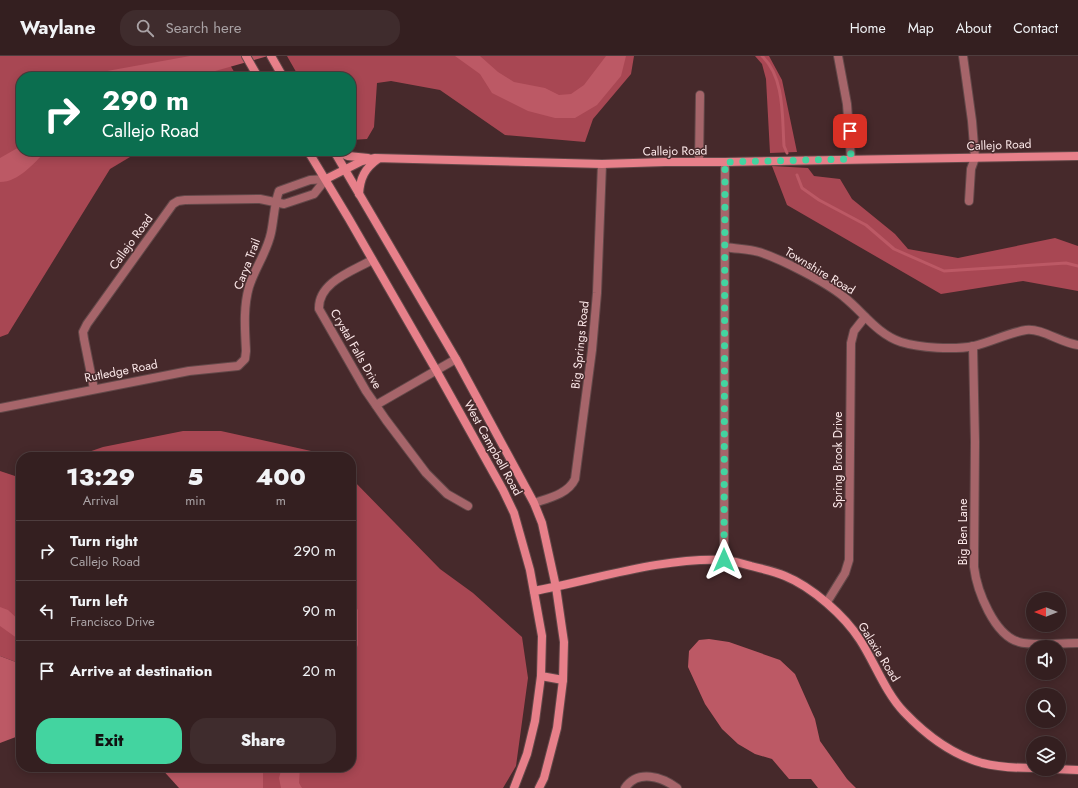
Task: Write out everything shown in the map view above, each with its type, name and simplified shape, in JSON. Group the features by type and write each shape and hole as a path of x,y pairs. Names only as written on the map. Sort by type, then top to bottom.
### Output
{"main road":[{"path":"246,56 255,72"},
{"path":"271,56 280,72"},
{"name":"West Campbell Road","path":"311,156 436,370 504,490 514,513 530,570 542,636 541,676 535,721 527,754 514,788"},
{"name":"West Campbell Road","path":"338,156 456,359 534,503 542,523 556,587 564,642 563,680 557,728 544,778 539,788"},
{"path":"348,156 377,158"},
{"name":"Callejo Road","path":"326,179 362,161 377,158 602,164 1078,156"},
{"path":"359,194 360,183 364,173 370,164 377,158"},
{"name":"Galaxie Road","path":"534,591 648,567 682,562 724,560 787,576 827,602 860,639 887,688 903,711 927,733 953,750 981,763 1014,768 1026,768"},
{"path":"541,676 563,680"},
{"path":"1066,770 1078,770"}],"street":[{"path":"838,56 848,111 851,159"},
{"path":"963,56 972,121 975,158 972,169 969,201"},
{"path":"699,162 700,94"},
{"path":"724,560 726,247 725,162"},
{"name":"Big Springs Road","path":"534,503 567,490 575,479 597,300 602,164"},
{"name":"Callejo Road","path":"275,201 279,191 310,180 326,179"},
{"name":"Callejo Road","path":"94,389 83,332 87,324 173,204 178,201 185,200 260,199 284,204 314,194 326,179"},
{"name":"Carya Trail","path":"245,359 246,299 252,278 266,249 271,233 275,201"},
{"name":"Townshire Road","path":"726,247 757,252 771,257 843,296 888,336 901,342 940,347 974,346 1027,330 1036,331 1067,344 1078,345"},
{"name":"Crystal Falls Drive","path":"372,260 327,286 319,301 319,309 366,391 426,473 447,494 468,506"},
{"name":"Spring Brook Drive","path":"827,602 841,580 849,560 851,343 854,331 865,317"},
{"name":"Big Ben Lane","path":"974,346 974,567 976,582 996,626 1007,636 1020,643 1078,643"},
{"name":"Rutledge Road","path":"0,408 189,370 238,366 245,359"},
{"name":"Crystal Falls Drive","path":"376,405 456,359"},
{"path":"625,788 637,778 647,776 667,781 678,788"}],"shaded area":[{"path":"0,56 225,56 234,72 16,72 16,156 132,156 110,169 8,334 0,337"},
{"path":"190,56 268,56 212,72 102,72"},
{"path":"287,56 634,56 631,74 593,119 585,142 505,135 440,90 391,81 377,83 374,127 367,139 356,140 356,72 296,72"},
{"path":"455,56 480,56 498,72 514,82 545,88 559,95 571,94 584,85 606,56 626,56 621,76 597,105 575,118 555,118 528,111 492,93 480,74"},
{"path":"755,56 769,56 782,80 797,152 770,153 766,79 762,64"},
{"path":"16,149 16,156 41,156 26,171 14,179 0,182 0,158"},
{"path":"772,166 808,168 814,176 840,179 852,199 895,234 908,249 958,258 1055,238 1078,246 1078,291 1023,281 941,294 787,205"},
{"path":"183,431 221,431 316,452 88,452 103,447"},
{"path":"0,471 16,476 16,662 0,656"},
{"path":"356,483 440,569 473,593 522,637 528,678 516,766 503,788 263,788 263,772 356,772"},
{"path":"0,607 8,610 16,617 16,637 0,626"},
{"path":"356,607 358,610 358,645 356,649"},
{"path":"709,639 729,642 780,660 795,674 815,719 820,741 847,779 856,788 818,788 811,779 789,779 772,759 755,754 738,744 722,729 705,704 688,667 689,651 699,640"},
{"path":"0,656 16,662 16,737 0,743"},
{"path":"165,772 263,772 263,788 179,788"},
{"path":"281,772 300,772 299,783 302,788 281,788 279,778"}],"waterway":[{"path":"762,56 775,75 779,86 784,146 787,153"},
{"path":"797,175 802,188 819,200 866,225 894,249 944,271 1066,263 1078,266"}],"route":[{"path":"724,560 726,247 725,162 851,159 850,131"}]}
